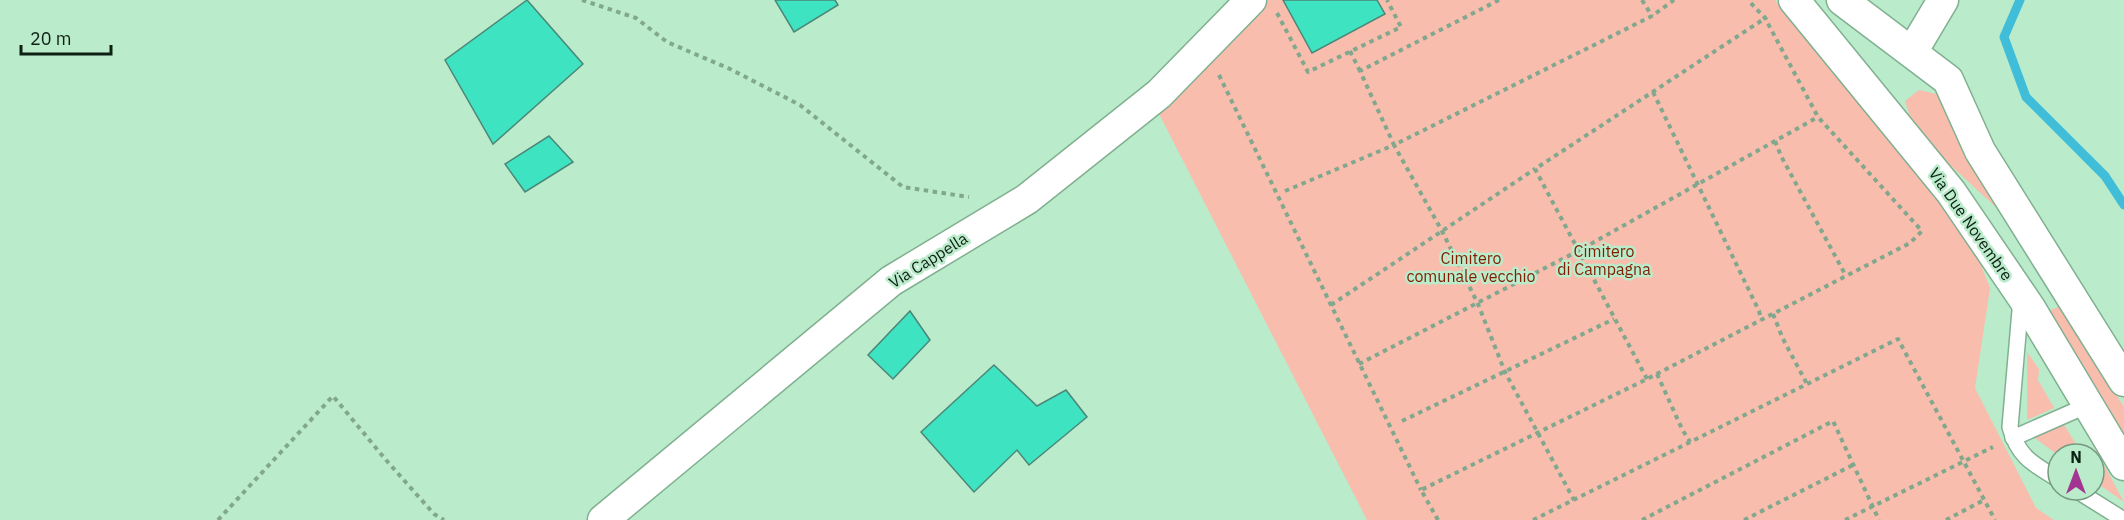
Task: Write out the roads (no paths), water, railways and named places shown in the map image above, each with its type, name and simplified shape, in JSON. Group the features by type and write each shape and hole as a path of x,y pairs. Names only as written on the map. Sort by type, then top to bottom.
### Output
{"street":[{"path":"1842,0 1948,80 1980,151 2124,381"},
{"path":"1912,52 1942,0"},
{"name":"Via Cappella","path":"603,520 891,281 1027,199 1159,94 1262,2"},
{"name":"Via Due Novembre","path":"1783,6 1951,192 2022,296 2124,465"}],"lane":[{"path":"2022,296 2010,427 2013,438 2027,460 2046,472"},
{"path":"2013,438 2088,405"},
{"path":"2095,502 2124,520"}],"waterway":[{"path":"2020,0 2004,37 2026,97 2105,176 2124,205"}],"park label":[{"name":"Cimitero di Campagna","path":"1604,260"},
{"name":"Cimitero comunale vecchio","path":"1471,267"}]}
